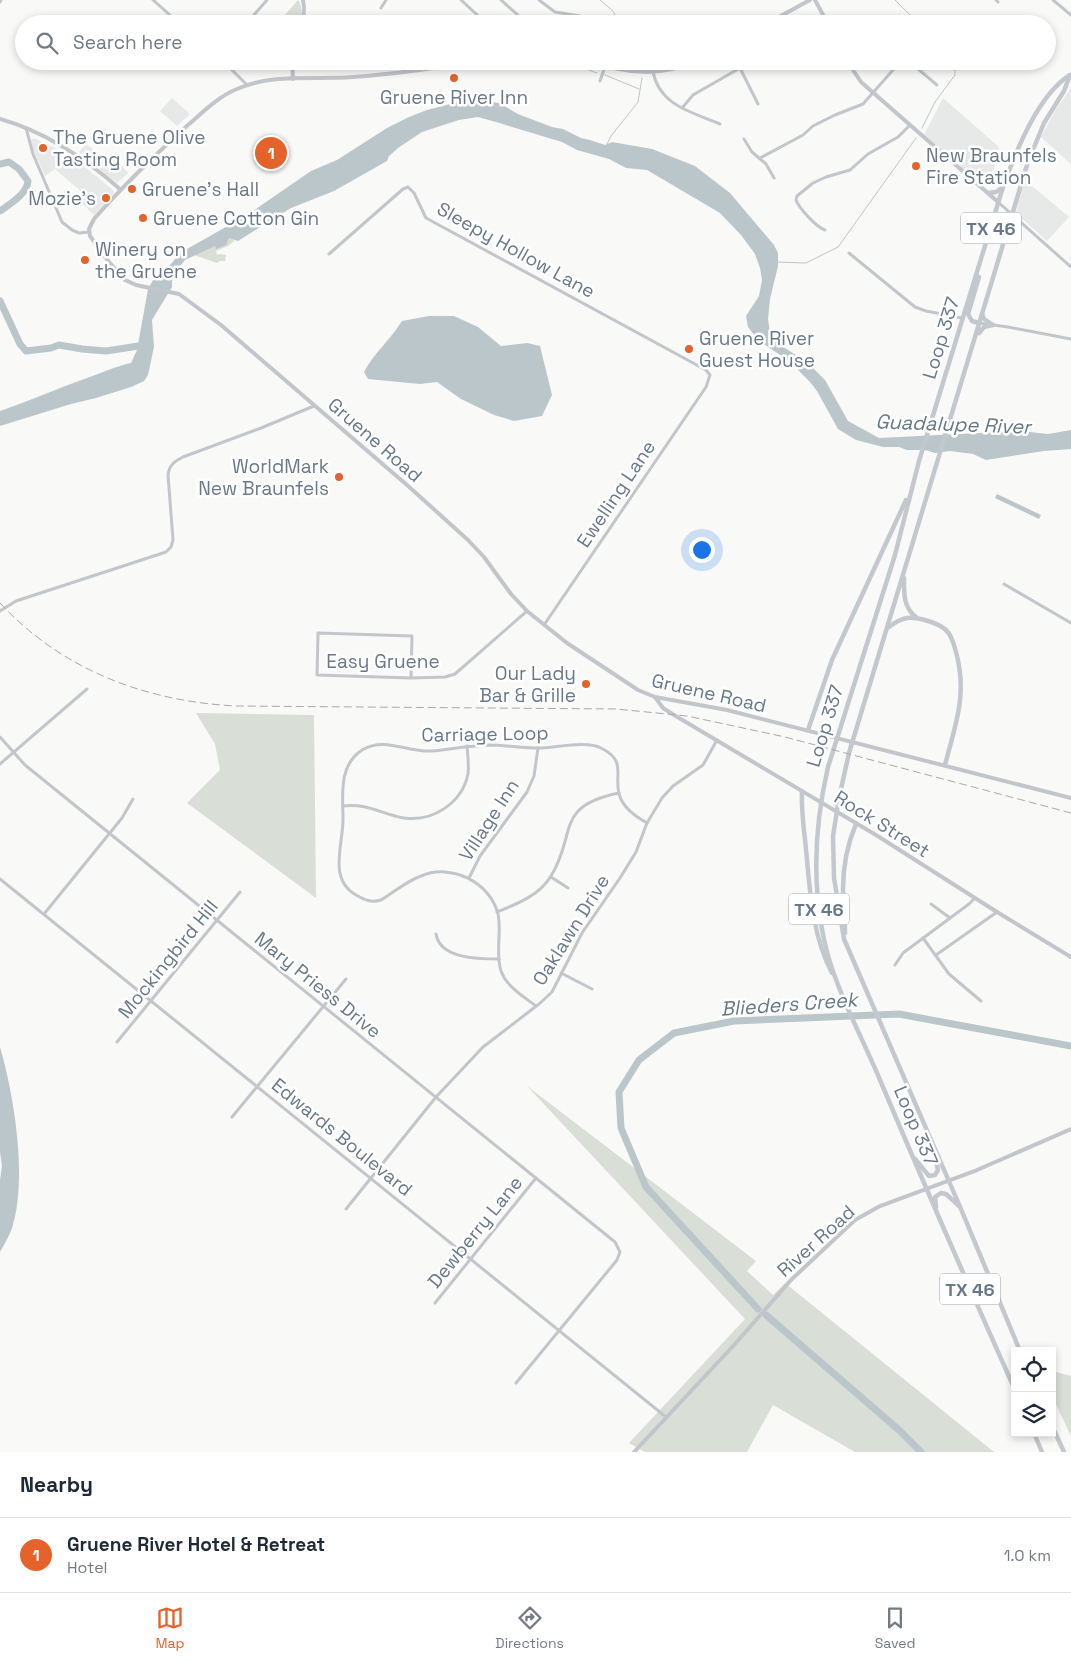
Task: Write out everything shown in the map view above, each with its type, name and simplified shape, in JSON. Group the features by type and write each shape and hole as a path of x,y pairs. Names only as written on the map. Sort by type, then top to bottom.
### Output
{"main road":[{"name":"Loop 337","path":"1011,1381 936,1213 843,995 826,949 820,920 816,872 819,820 826,776 895,555 919,461 998,202 1013,158 1033,118 1058,82 1071,74"},
{"name":"Loop 337","path":"1018,1347 931,1138 844,939 834,878 834,826 849,753 1028,162 1038,135 1064,91 1071,74"},
{"path":"988,193 996,192 1003,187"},
{"path":"978,271 978,279 968,314 972,321 979,324"},
{"path":"982,313 984,319 993,325"},
{"path":"966,366 970,361 980,330 986,326 993,325"},
{"path":"808,730 832,660 911,489"},
{"path":"904,572 906,604 910,613 936,623 950,633 954,640 960,668 962,681 960,704 945,765"},
{"path":"888,627 899,619 917,617"},
{"path":"802,791 810,899 820,945 827,964 843,995"},
{"path":"844,939 844,866 848,843 856,824"},
{"path":"910,1152 925,1173 929,1176 934,1175 938,1170 931,1138"},
{"path":"936,1213 935,1197 941,1193 946,1194 961,1209"},
{"path":"1056,1435 1064,1452"},
{"path":"1036,1437 1042,1452"}],"street":[{"path":"153,0 170,15"},
{"path":"254,15 266,0"},
{"path":"303,0 304,15"},
{"path":"381,8 386,0"},
{"path":"461,0 477,15"},
{"path":"501,0 518,15"},
{"path":"539,0 555,12 574,15"},
{"path":"782,15 810,0"},
{"path":"815,0 823,15"},
{"path":"1053,0 1071,16"},
{"path":"232,70 247,85"},
{"path":"292,70 292,78"},
{"path":"26,128 32,154 62,222 79,233 89,232 91,224 96,218 152,158 226,94 247,85 292,78 353,77 413,70"},
{"path":"600,81 604,70"},
{"path":"620,70 627,72 665,70"},
{"path":"682,108 693,94 736,70"},
{"path":"741,70 758,104"},
{"path":"852,70 856,78 1071,267"},
{"path":"760,158 803,135 813,126 862,104 893,70"},
{"path":"919,70 937,85"},
{"path":"653,72 658,87 665,97 682,108 720,124"},
{"path":"0,119 26,128 72,152 96,168 121,190"},
{"path":"825,230 818,226 798,205 797,196 810,185 824,178 850,170 868,154 898,137 910,125"},
{"path":"744,139 751,150 766,164 774,178"},
{"name":"Sleepy Hollow Lane","path":"329,254 403,189 408,187 414,193 426,218 706,370 711,378"},
{"name":"Gruene Road","path":"89,232 95,244 125,280 136,285 184,296 221,325 407,484 468,540 527,611 567,643 632,687 654,697 727,710 1071,798"},
{"path":"849,253 915,307 962,318"},
{"path":"979,324 1071,339"},
{"name":"Ewelling Lane","path":"544,625 711,378"},
{"path":"0,611 16,601 166,552 171,547 173,540 168,470 174,462 314,406"},
{"path":"1004,584 1071,623"},
{"name":"Easy Gruene","path":"411,678 412,636 318,633 317,675 411,678 444,677 455,674 527,611"},
{"path":"0,764 87,689"},
{"name":"Rock Street","path":"654,697 663,708 856,824 1071,958"},
{"name":"Mary Priess Drive","path":"0,738 24,765 615,1242 620,1252 617,1260 560,1330"},
{"name":"Oaklawn Drive","path":"346,1209 436,1098 484,1046 552,992 582,933 636,852 647,823 662,798 673,786 703,765 717,740"},
{"name":"Carriage Loop","path":"497,912 486,890 469,878 449,873 434,872 421,876 381,900 366,900 350,892 340,877 339,865 343,833 343,782 346,769 352,759 369,747 386,744 424,751 489,745 538,748 586,745 600,747 610,753 616,761 619,771 619,793"},
{"path":"343,806 370,807 409,818 438,813 450,805 462,789 468,772 468,746"},
{"name":"Village Inn","path":"469,878 480,856 526,792 534,776 538,748"},
{"path":"536,1006 512,987 501,972 497,912 518,904 534,894 551,877 560,859 568,826 577,813 588,803 603,796 619,793 625,806 631,813 647,823"},
{"path":"44,914 110,834 133,799"},
{"path":"551,877 568,888"},
{"name":"Edwards Boulevard","path":"0,880 666,1417"},
{"name":"Mockingbird Hill","path":"117,1042 240,892"},
{"path":"894,965 903,953 975,898"},
{"path":"931,904 950,918"},
{"path":"936,955 997,912"},
{"path":"436,934 437,942 442,948 449,951 480,959 499,959"},
{"path":"923,938 949,974 980,1001"},
{"path":"561,973 592,989"},
{"path":"232,1117 346,978"},
{"name":"River Road","path":"634,1452 735,1344 791,1280 842,1230 855,1220 880,1206 977,1170 1071,1129"},
{"name":"Dewberry Lane","path":"435,1303 536,1178"},
{"path":"516,1383 560,1330"}],"shaded area":[{"path":"298,0 300,2 301,15 285,15"},
{"path":"1071,88 1071,164 1041,137 1055,111"},
{"path":"172,98 190,114 177,126 160,111"},
{"path":"943,98 999,147 994,169 991,173 982,174 974,171 972,174 974,178 924,135"},
{"path":"480,100 499,103 518,114 605,145 612,142 652,149 695,166 730,193 774,245 778,253 778,266 770,299 768,319 770,332 782,346 808,363 825,380 848,421 879,438 1020,431 1048,434 1071,430 1071,449 986,460 973,454 950,451 935,453 925,450 907,450 899,447 883,447 856,440 838,429 810,382 789,361 758,340 748,327 746,316 759,296 762,280 760,268 755,254 741,235 720,213 647,170 626,168 609,159 577,150 562,142 478,117 459,120 422,132 398,148 389,156 387,161 334,191 291,208 238,241 229,238 226,245 216,249 215,246 185,260 175,272 172,287 152,320 154,347 148,375 144,381 96,398 0,426 0,411 131,363 137,350 148,289 156,275 171,264 180,253 247,215 311,171 337,160 387,128 427,110 458,102"},
{"path":"34,138 73,157 113,190 114,193 94,215 82,203 84,194 55,169 45,176 32,146 31,140"},
{"path":"86,144 105,158 111,154 128,173 117,183 79,152"},
{"path":"1025,180 1069,217 1047,241 1016,211"},
{"path":"229,238 235,240 228,246 216,251 217,255 226,255 225,261 217,263 194,255 215,245 216,248"},
{"path":"429,316 454,316 478,327 501,346 527,343 540,346 552,395 542,416 514,421 494,415 461,399 437,382 420,384 368,379 364,372 402,321"},
{"path":"997,494 1041,515 1039,519 995,498"},
{"path":"196,713 314,715 316,898 187,803 220,770 215,744"},
{"path":"0,1047 14,1113 19,1162 19,1186 17,1208 12,1228 0,1252 0,1180 2,1166 0,1152"},
{"path":"527,1086 756,1261 747,1271 773,1295 785,1283 994,1452 855,1452 773,1405 747,1452 645,1452 629,1443 745,1319"},
{"path":"1056,1372 1071,1376 1071,1436 1056,1404"}],"waterway":[{"path":"600,0 615,15"},
{"path":"895,0 910,15"},
{"path":"589,70 597,73"},
{"path":"922,128 935,102 955,75 955,70"},
{"path":"605,75 639,89"},
{"path":"607,144 611,136 638,102 642,78"},
{"path":"777,262 806,263 838,247 916,138"},
{"path":"0,164 9,162 19,169 28,181 25,190 0,211"},
{"path":"0,301 20,344 26,351 51,348 59,345 106,351 145,345"},
{"name":"Blieders Creek","path":"758,1309 646,1187 621,1128 619,1092 639,1060 674,1033 734,1021 899,1014 1071,1046"},
{"name":"Blieders Creek","path":"766,1315 899,1430 921,1452"}],"railway":[{"path":"0,603 50,647 78,664 107,678 137,689 169,697 235,706 616,709 687,716 785,737 1071,813"}],"place":[{"name":"Gruene River Inn","path":"454,78"},
{"name":"The Gruene Olive Tasting Room","path":"43,148"},
{"name":"Gruene River Hotel & Retreat","path":"271,153"},
{"name":"New Braunfels Fire Station","path":"916,166"},
{"name":"Gruene's Hall","path":"132,189"},
{"name":"Mozie's","path":"106,198"},
{"name":"Gruene Cotton Gin","path":"143,218"},
{"name":"Winery on the Gruene","path":"85,260"},
{"name":"Gruene River Guest House","path":"689,349"},
{"name":"WorldMark New Braunfels","path":"339,477"},
{"name":"Our Lady Bar & Grille","path":"586,684"}],"water label":[{"name":"Guadalupe River","path":"953,424"}]}
